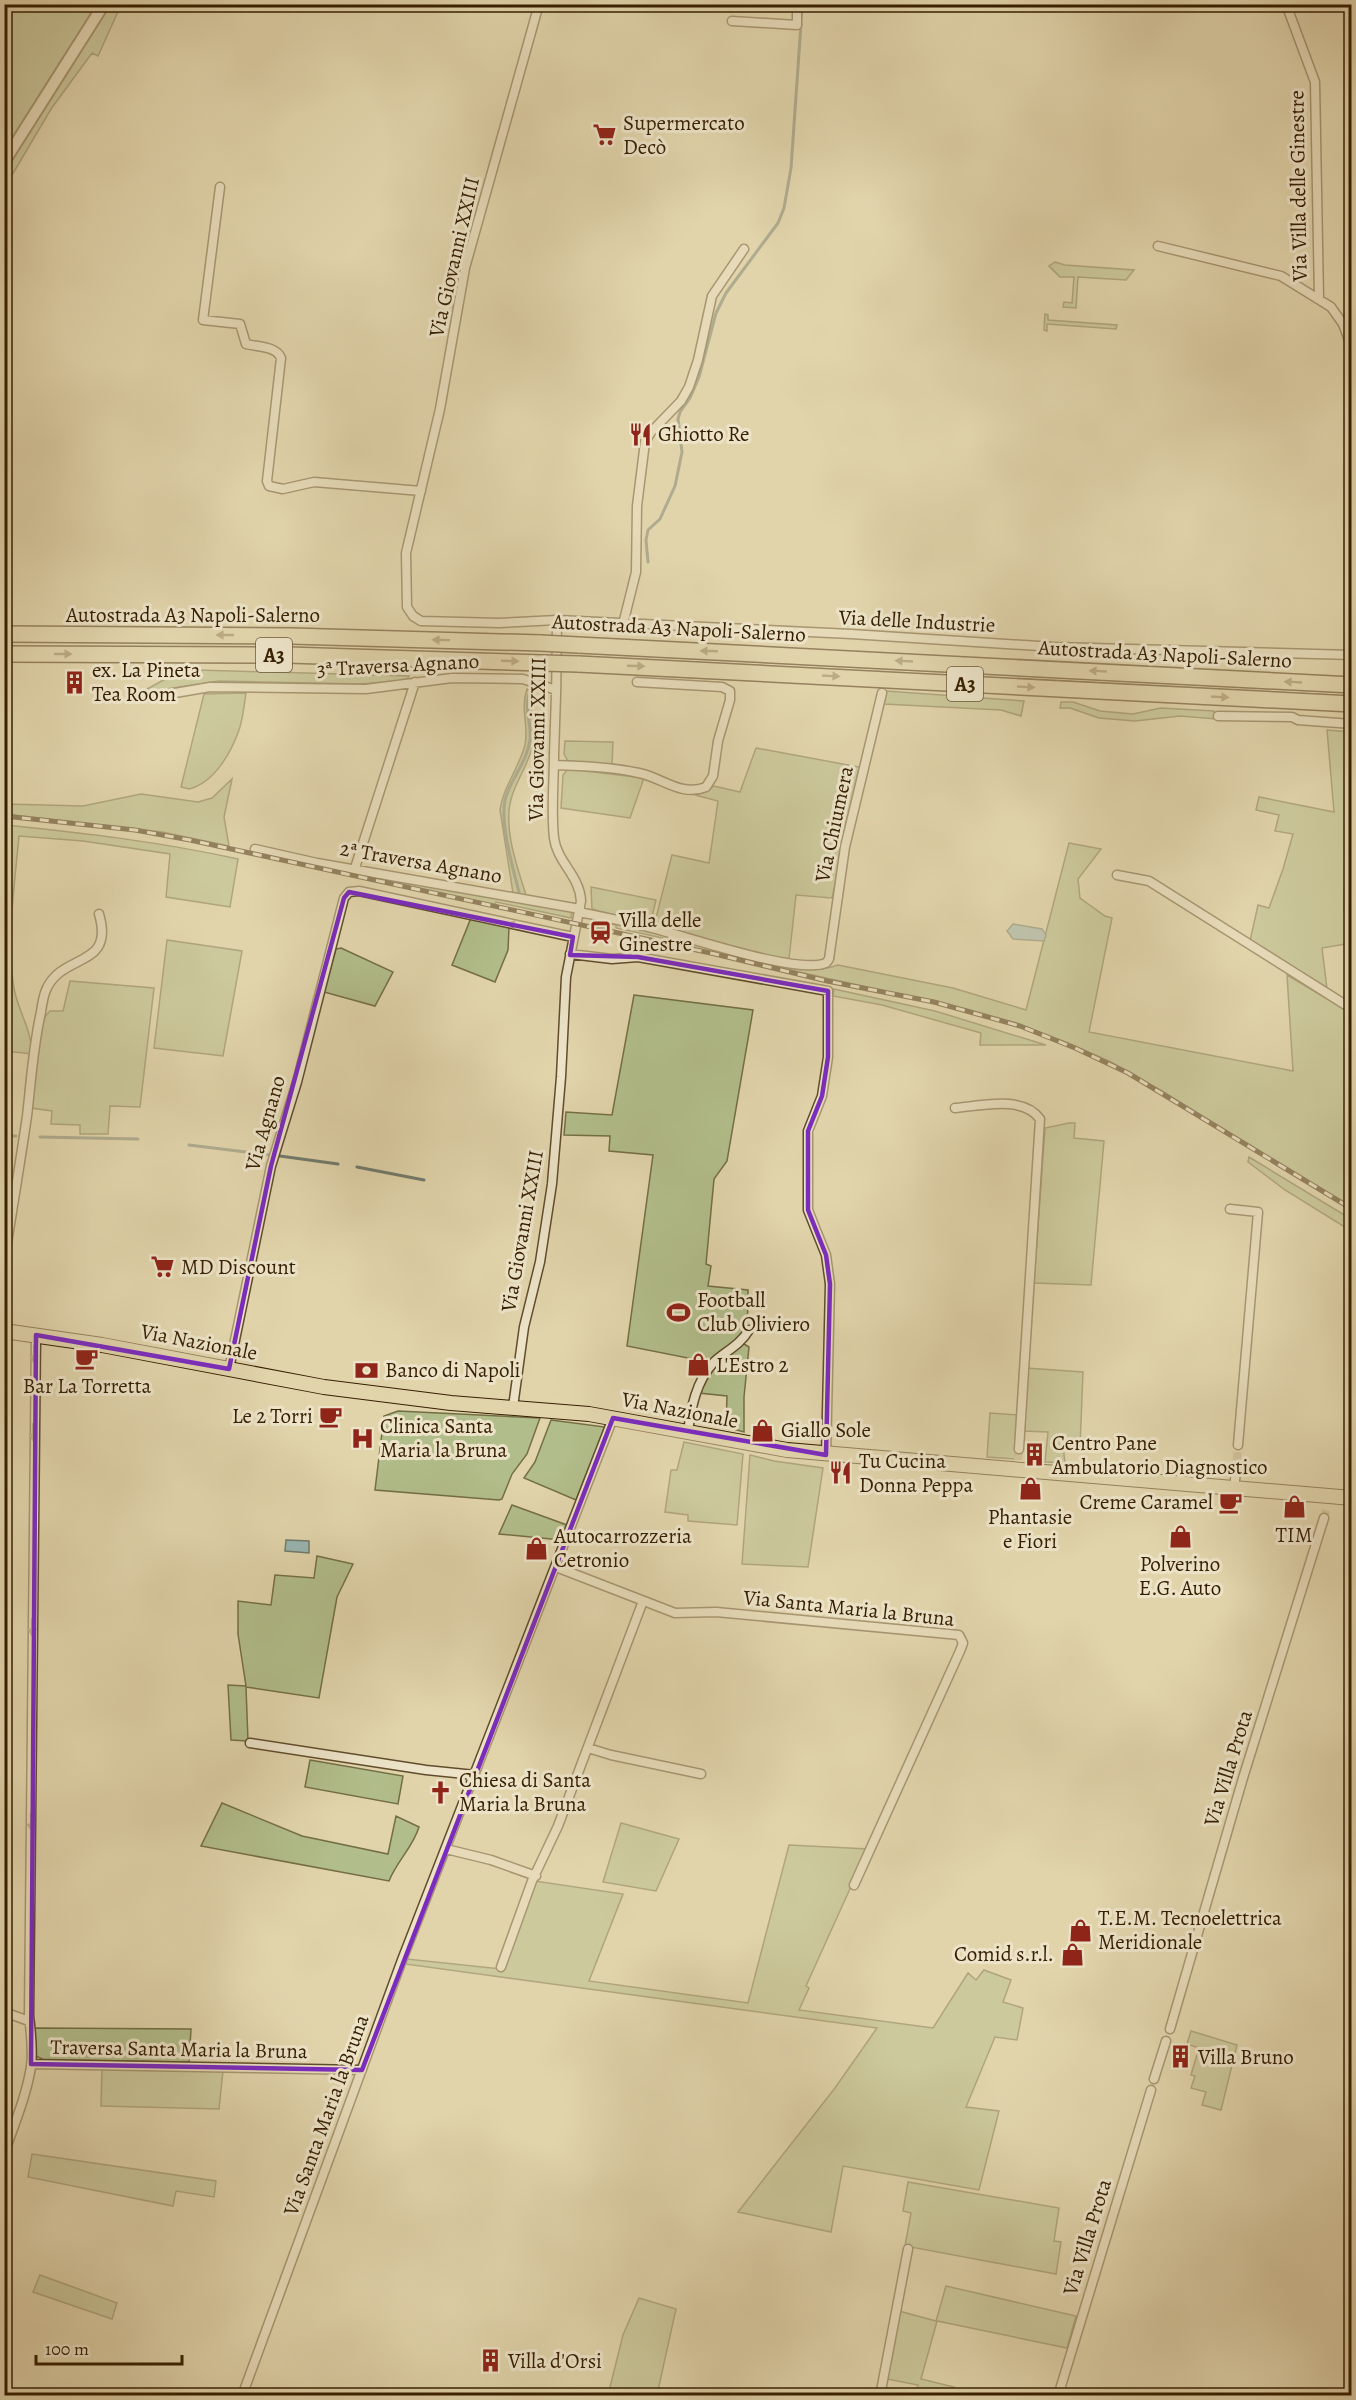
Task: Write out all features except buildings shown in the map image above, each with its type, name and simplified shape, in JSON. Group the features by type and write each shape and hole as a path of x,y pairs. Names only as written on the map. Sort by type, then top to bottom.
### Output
{"highway":[{"name":"Autostrada A3 Napoli-Salerno","path":"4,634 300,636 541,643 1352,685"},
{"name":"Autostrada A3 Napoli-Salerno","path":"4,654 322,656 578,664 1352,704"}],"main road":[{"name":"Via Nazionale","path":"4,1331 102,1345 229,1370 361,1392 613,1418 767,1447 826,1455 1018,1465 1234,1488 1328,1501 1352,1498"}],"street":[{"path":"4,162 104,4"},
{"name":"Via Giovanni XXIII","path":"513,1407 524,1327 540,1262 552,1184 562,1063 566,977 580,910 580,890 558,850 554,837 557,620 499,623 421,621 413,616 407,607 406,553 440,407 465,268 539,4"},
{"path":"732,21 796,25 797,4"},
{"name":"Via Villa delle Ginestre","path":"1286,4 1315,82 1319,299"},
{"path":"220,187 203,320 240,324 246,344 275,350 281,358 267,481 269,486 283,489 314,482 421,491"},
{"path":"1158,246 1281,276 1337,313 1352,348"},
{"path":"623,624 636,572 637,506 645,442 651,432 681,401 690,387 699,360 712,296 744,249"},
{"name":"Via delle Industrie","path":"557,620 1130,650 1352,655"},
{"name":"3ª Traversa Agnano","path":"169,694 210,687 366,689 452,678 523,679 556,690"},
{"path":"355,868 415,682"},
{"path":"554,765 600,767 637,773 689,791 706,787 713,776 718,741 730,700 730,691 722,687 637,682"},
{"name":"Via Chiumera","path":"826,963 829,959 844,847 882,693"},
{"path":"1218,716 1292,717 1298,720 1352,724"},
{"name":"2ª Traversa Agnano","path":"255,849 317,863 580,910 759,957 809,966 826,963"},
{"path":"1117,875 1149,881 1352,1009"},
{"name":"Via Agnano","path":"229,1370 271,1166 297,1082 344,898 349,892 360,891 573,937"},
{"path":"4,1260 27,1116 36,1032 46,990 55,974 94,954 102,942 103,930 99,914"},
{"path":"570,954 612,959 638,957 828,991 828,1058 822,1096 808,1131 808,1210 826,1255 830,1284 826,1455"},
{"path":"955,1108 1015,1105 1035,1112 1040,1119 1019,1449"},
{"path":"1230,1209 1257,1212 1238,1445"},
{"path":"688,1432 695,1396 702,1379 715,1362 736,1346 748,1330"},
{"path":"4,2154 24,2098 31,2064 32,2029 29,2020 36,1335"},
{"name":"Via Santa Maria la Bruna","path":"242,2396 362,2070 613,1418"},
{"path":"1234,1488 1236,1472"},
{"name":"Via Villa Prota","path":"1170,2029 1243,1778 1324,1518"},
{"name":"Via Santa Maria la Bruna","path":"556,1567 675,1613 716,1612 959,1635 962,1639 960,1651 854,1885"},
{"path":"501,1967 532,1881 588,1748 643,1601"},
{"path":"250,1743 426,1770 475,1774"},
{"path":"588,1748 702,1774"},
{"path":"446,1849 491,1860 536,1876"},
{"path":"4,2012 29,2020"},
{"path":"1154,2079 1166,2041"},
{"name":"Traversa Santa Maria la Bruna","path":"31,2064 362,2070"},
{"name":"Via Villa Prota","path":"1058,2396 1151,2090"},
{"path":"880,2396 908,2249"}],"highlighted area":[{"path":"349,892 573,937 570,955 638,957 828,991 828,1057 822,1096 808,1131 808,1210 826,1255 830,1284 826,1455 613,1418 362,2070 31,2064 36,1335 229,1369 271,1166 344,898"}],"green space":[{"path":"4,5 121,5 98,56 92,53 51,109 5,187"},
{"path":"1055,262 1065,265 1134,270 1126,280 1078,277 1076,308 1063,307 1064,302 1072,303 1074,277 1060,277 1049,266"},
{"path":"1045,314 1048,315 1048,320 1117,325 1116,329 1047,324 1047,331 1044,330"},
{"path":"198,670 409,676 407,680 362,684 219,681 140,693 169,677"},
{"path":"527,689 535,695 532,706 534,740 509,808 512,846 526,895 513,893 500,810 504,793 525,745 524,704"},
{"path":"886,691 1024,701 1021,716 1001,710 884,704"},
{"path":"246,693 239,730 220,766 214,774 198,786 189,789 181,787 204,694"},
{"path":"1061,702 1073,702 1100,711 1133,714 1161,708 1214,711 1216,719 1180,716 1135,721 1099,718 1070,708 1060,708"},
{"path":"1327,730 1351,732 1351,890 1344,890 1344,912 1351,927 1351,943 1322,948 1327,989 1250,941 1258,905 1269,908 1293,834 1275,831 1279,815 1256,810 1259,797 1334,812"},
{"path":"565,741 613,742 612,765 568,761 564,754"},
{"path":"756,748 859,767 832,898 796,895 789,959 756,954 654,926 672,855 709,863 718,801 695,795 706,792 714,786 740,792"},
{"path":"568,769 644,778 630,818 561,808 563,775"},
{"path":"232,779 224,817 229,846 162,832 5,814 5,804 83,806 141,794 198,802 212,798"},
{"path":"5,825 122,839 238,859 230,907 166,897 170,854 83,841 19,836 12,915 12,975 32,1054 5,1051"},
{"path":"1069,843 1101,849 1078,879 1080,898 1105,916 1112,918 1089,1032 1293,1071 1287,975 1351,1013 1351,1207 1109,1061 1016,1023 967,1009 672,944 672,940 616,928 616,925 602,922 603,920 789,966 814,969 838,965 953,988 1026,1010"},
{"path":"329,867 572,910 571,918 496,902 495,905 329,870"},
{"path":"591,887 656,900 650,925 592,909"},
{"path":"471,918 509,927 508,950 495,982 452,965"},
{"path":"167,940 242,951 223,1056 154,1048"},
{"path":"341,948 393,972 375,1006 324,992 336,949"},
{"path":"70,981 154,988 140,1107 110,1106 108,1134 80,1134 80,1125 51,1124 52,1111 31,1108 42,1020 50,1011 63,1011"},
{"path":"834,989 935,1011 1046,1045 980,1045 981,1033 882,1005 833,996"},
{"path":"634,995 753,1010 727,1161 714,1179 706,1264 711,1266 708,1286 748,1290 746,1327 738,1340 708,1362 627,1346 653,1155 609,1151 610,1136 564,1135 566,1112 612,1115"},
{"path":"1075,1123 1074,1138 1104,1141 1091,1285 1034,1283 1045,1128"},
{"path":"1249,1157 1351,1219 1351,1231 1285,1190 1248,1162"},
{"path":"744,1344 749,1347 744,1397 744,1432 726,1427 727,1396 699,1393 712,1371"},
{"path":"1026,1368 1083,1372 1080,1446 1063,1446 1065,1463 1045,1462 1048,1432 1023,1431"},
{"path":"398,1411 540,1418 527,1454 512,1474 502,1499 499,1500 375,1490 384,1416"},
{"path":"990,1413 1018,1415 1015,1459 987,1457"},
{"path":"551,1420 605,1427 576,1500 524,1478 535,1462"},
{"path":"684,1442 743,1454 737,1525 688,1521 688,1515 665,1512 671,1470 677,1470"},
{"path":"750,1455 823,1468 808,1567 742,1564"},
{"path":"512,1505 567,1525 561,1540 499,1534"},
{"path":"317,1556 353,1564 337,1597 319,1698 246,1687 248,1741 231,1740 228,1685 246,1686 238,1634 238,1601 271,1605 275,1575 314,1578"},
{"path":"310,1760 403,1776 398,1804 305,1787"},
{"path":"222,1803 302,1836 388,1854 396,1816 419,1827 389,1881 201,1846"},
{"path":"621,1823 679,1839 656,1891 603,1882"},
{"path":"789,1845 868,1849 806,1986 809,1988 799,2010 933,2028 968,1973 976,1980 984,1970 1011,1980 1003,2002 1023,2008 1017,2040 995,2037 966,2107 999,2111 979,2190 843,2166 831,2232 738,2212 835,2088 877,2028 405,1964 407,1959 501,1969 535,1881 623,1894 589,1981 748,2003"},
{"path":"34,2028 191,2029 189,2062 44,2060 34,2055"},
{"path":"1191,2031 1237,2045 1221,2110 1202,2105 1206,2092 1191,2088 1195,2076 1191,2075 1199,2048 1187,2044"},
{"path":"102,2069 223,2071 219,2109 101,2106"},
{"path":"32,2154 216,2181 214,2197 176,2191 173,2206 28,2177"},
{"path":"908,2182 1059,2208 1054,2241 1061,2242 1056,2274 905,2246 911,2213 903,2211"},
{"path":"40,2275 117,2303 112,2319 33,2292"},
{"path":"946,2286 1076,2316 1067,2348 937,2321 921,2379 954,2387 953,2395 916,2395 918,2385 887,2379 899,2311 936,2321"},
{"path":"639,2298 676,2309 657,2395 608,2395 623,2335"}],"water":[{"path":"1013,924 1042,929 1046,935 1044,941 1013,939 1007,931"},
{"path":"286,1540 309,1541 309,1553 285,1551"}],"waterway":[{"path":"801,18 802,4"},
{"path":"648,562 646,540 648,530 660,519 675,486 682,452 678,419 699,377 716,313 726,293 778,223 784,208 791,168 801,24"},
{"path":"519,892 508,846 504,810 507,793 522,763 530,740 527,705 529,694"},
{"path":"4,1136 16,1136"},
{"path":"40,1137 138,1139"},
{"path":"189,1145 271,1155"},
{"path":"280,1156 338,1164"},
{"path":"357,1167 424,1180"}],"tunnel":[{"path":"1236,1472 1238,1445"},
{"path":"1018,1460 1019,1449"},
{"path":"1324,1518 1327,1508"}],"railway":[{"path":"4,816 135,830 190,840 715,954 827,981 934,1002 1020,1026 1128,1073 1352,1209"}],"place":[{"name":"Supermercato Decò","path":"605,135"},
{"name":"Ghiotto Re","path":"640,434"},
{"name":"ex. La Pineta Tea Room","path":"74,682"},
{"name":"Villa delle Ginestre","path":"601,932"},
{"name":"MD Discount","path":"163,1267"},
{"name":"Football Club Oliviero","path":"679,1312"},
{"name":"Bar La Torretta","path":"87,1358"},
{"name":"L'Estro 2","path":"698,1365"},
{"name":"Banco di Napoli","path":"367,1370"},
{"name":"Le 2 Torri","path":"331,1416"},
{"name":"Giallo Sole","path":"763,1430"},
{"name":"Clinica Santa Maria la Bruna","path":"362,1438"},
{"name":"Centro Pane Ambulatorio Diagnostico","path":"1034,1455"},
{"name":"Tu Cucina Donna Peppa","path":"841,1473"},
{"name":"Phantasie e Fiori","path":"1030,1489"},
{"name":"Creme Caramel","path":"1231,1502"},
{"name":"TIM","path":"1294,1507"},
{"name":"Polverino E.G. Auto","path":"1180,1536"},
{"name":"Autocarrozzeria Cetronio","path":"536,1548"},
{"name":"Chiesa di Santa Maria la Bruna","path":"441,1792"},
{"name":"T.E.M. Tecnoelettrica Meridionale","path":"1080,1930"},
{"name":"Comid s.r.l.","path":"1072,1954"},
{"name":"Villa Bruno","path":"1180,2057"},
{"name":"Villa d'Orsi","path":"490,2361"}]}
